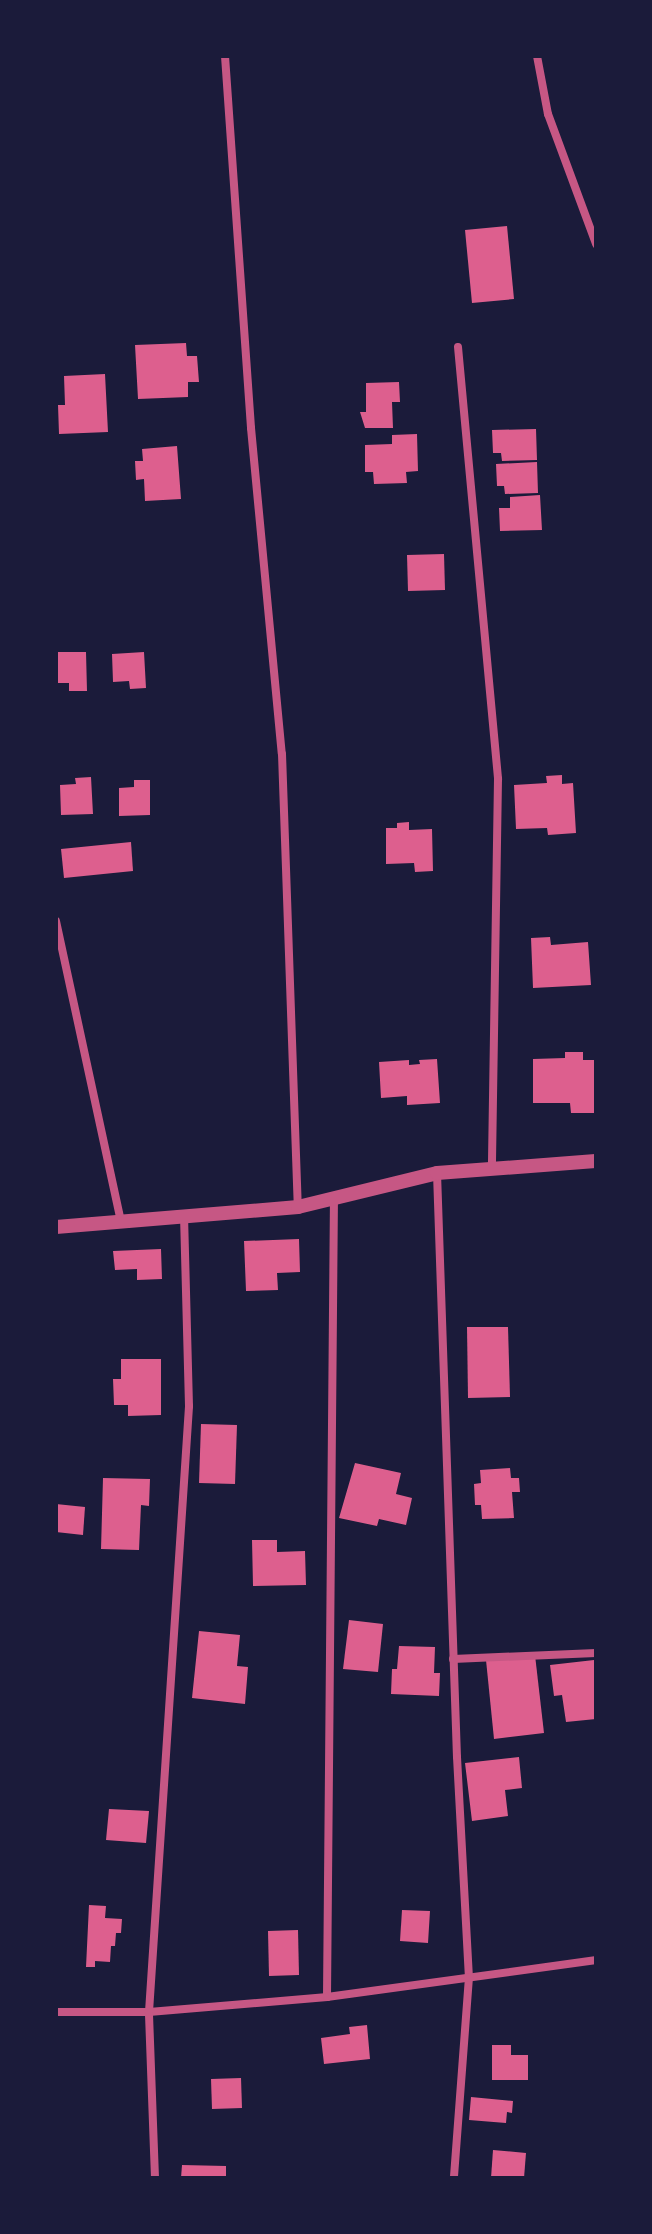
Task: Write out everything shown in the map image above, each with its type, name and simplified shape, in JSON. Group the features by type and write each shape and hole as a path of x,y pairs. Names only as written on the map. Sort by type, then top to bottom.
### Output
{"street":[{"path":"225,56 251,428 282,754 298,1207"},
{"path":"537,56 548,114 596,244"},
{"path":"458,347 498,779 492,1169"},
{"path":"56,921 121,1221"},
{"path":"56,1227 298,1207 437,1173 596,1161"},
{"path":"437,1173 453,1659 469,1977 454,2178"},
{"path":"327,1997 334,1198"},
{"path":"155,2178 149,2012 189,1406 184,1216"},
{"path":"453,1659 596,1653"},
{"path":"56,2012 149,2012 327,1997 596,1960"}],"building":[{"path":"507,226 514,299 472,303 465,230"},
{"path":"186,343 187,356 197,356 199,382 188,382 188,397 138,399 135,345"},
{"path":"105,374 108,432 59,434 58,405 65,405 64,376"},
{"path":"399,382 400,402 392,402 393,428 365,428 360,412 366,412 366,383"},
{"path":"536,429 537,460 502,461 501,453 493,453 492,430"},
{"path":"417,434 418,471 406,472 407,483 374,484 373,472 365,472 365,445 392,444 392,435"},
{"path":"177,446 181,499 145,501 144,479 136,480 135,461 143,461 142,449"},
{"path":"537,462 538,493 505,494 504,486 497,486 496,464"},
{"path":"540,495 542,530 500,531 499,508 510,508 510,497"},
{"path":"444,554 445,590 408,591 407,555"},
{"path":"56,652 86,652 87,691 69,691 69,683 56,683"},
{"path":"144,652 146,688 130,689 129,681 113,682 112,654"},
{"path":"562,775 562,784 573,783 576,833 548,835 547,828 516,829 514,785 547,783 546,776"},
{"path":"91,777 93,814 61,815 60,785 76,784 75,778"},
{"path":"134,780 150,780 150,815 119,816 119,788 134,787"},
{"path":"409,822 409,830 432,829 433,871 415,872 414,863 386,864 386,828 397,828 397,823"},
{"path":"131,842 133,871 64,878 61,849"},
{"path":"550,937 551,945 588,942 591,985 533,988 531,938"},
{"path":"565,1052 583,1052 583,1060 596,1060 596,1113 571,1113 570,1103 533,1103 533,1059 565,1058"},
{"path":"437,1059 440,1103 407,1105 407,1096 381,1098 379,1062 409,1060 409,1065 420,1064 419,1060"},
{"path":"299,1239 300,1272 277,1273 278,1290 246,1291 244,1241"},
{"path":"161,1249 162,1279 137,1280 137,1269 115,1270 113,1251"},
{"path":"467,1327 508,1327 510,1397 468,1398"},
{"path":"121,1359 161,1359 161,1415 128,1416 128,1405 114,1405 113,1379 121,1379"},
{"path":"201,1424 237,1425 235,1484 199,1483"},
{"path":"355,1463 401,1473 396,1494 412,1498 406,1525 379,1519 377,1526 339,1518"},
{"path":"510,1468 511,1478 519,1478 520,1492 512,1492 514,1518 482,1519 481,1505 475,1505 474,1484 481,1483 480,1470"},
{"path":"103,1478 150,1479 149,1506 141,1505 139,1550 101,1549"},
{"path":"56,1504 85,1507 83,1535 56,1532"},
{"path":"252,1540 277,1540 277,1552 305,1551 306,1585 253,1586"},
{"path":"349,1620 383,1624 378,1672 343,1669"},
{"path":"199,1631 240,1635 237,1666 248,1667 245,1704 192,1698"},
{"path":"399,1646 435,1647 434,1673 440,1673 439,1696 391,1694 392,1669 397,1669"},
{"path":"535,1655 544,1733 494,1739 486,1660"},
{"path":"594,1660 596,1719 566,1722 562,1695 554,1696 550,1665"},
{"path":"519,1757 522,1788 505,1790 508,1816 472,1821 465,1763"},
{"path":"109,1809 149,1811 146,1843 106,1840"},
{"path":"89,1905 106,1906 105,1918 122,1919 121,1933 116,1933 115,1946 111,1946 110,1962 95,1961 95,1967 86,1967"},
{"path":"402,1910 430,1911 428,1943 400,1941"},
{"path":"298,1930 299,1975 269,1976 268,1931"},
{"path":"367,2025 370,2059 324,2064 321,2038 350,2034 349,2027"},
{"path":"492,2045 511,2045 511,2055 528,2055 528,2080 492,2080"},
{"path":"241,2078 242,2108 212,2109 211,2079"},
{"path":"471,2097 513,2101 512,2113 507,2112 506,2123 469,2120"},
{"path":"493,2150 526,2153 524,2178 491,2178"},
{"path":"182,2165 226,2166 226,2178 181,2178"}]}
